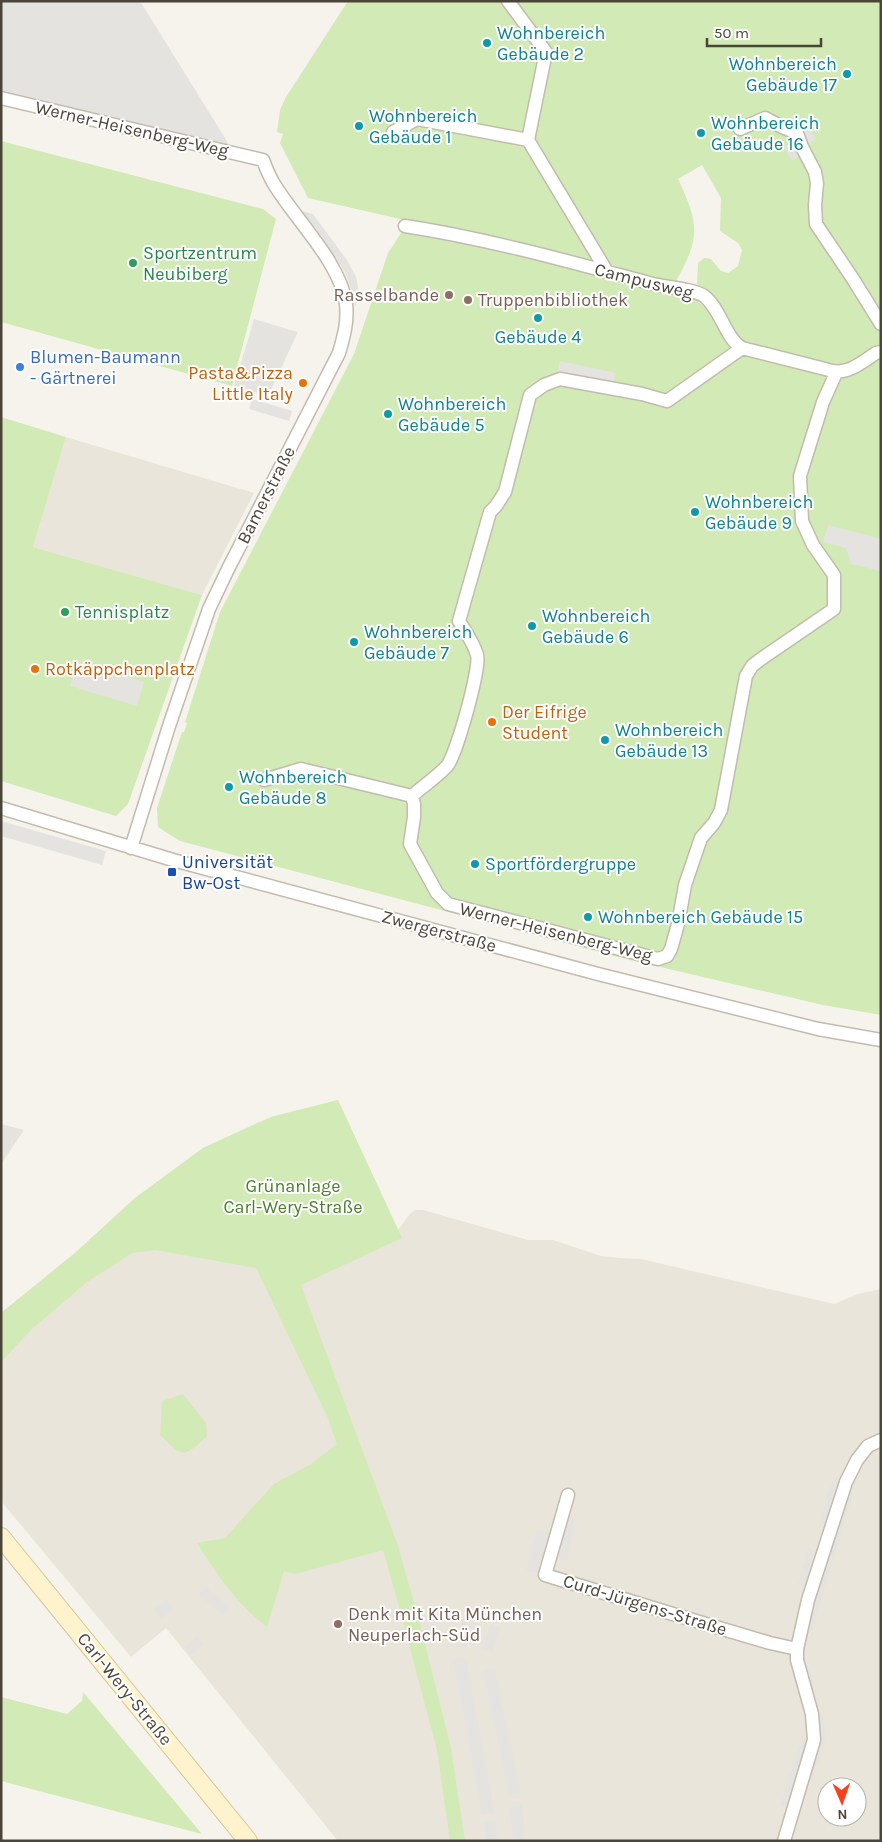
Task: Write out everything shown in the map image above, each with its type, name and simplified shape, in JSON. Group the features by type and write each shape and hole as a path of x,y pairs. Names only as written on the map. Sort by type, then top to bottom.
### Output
{"main road":[{"name":"Carl-Wery-Straße","path":"1,1537 248,1841"}],"street":[{"path":"508,1 546,52 528,140 606,270"},
{"name":"Werner-Heisenberg-Weg","path":"1,98 263,160"},
{"path":"740,129 764,118 782,128 797,133 815,172 817,183 816,224 881,324"},
{"path":"393,132 417,119 528,140"},
{"name":"Bamerstraße","path":"131,848 169,726 209,609 339,352 346,333 346,302 341,284 324,254 274,184 263,160"},
{"name":"Campusweg","path":"406,226 437,231 606,270 704,296 723,320 736,344 742,348"},
{"path":"566,261 582,259 586,255 589,241"},
{"path":"264,780 301,769 412,796 448,765 471,695 478,663 477,655 459,621 490,512 505,492 530,395 544,385 560,379 642,394 667,401 742,348 836,373 846,371 876,353 881,352"},
{"name":"Werner-Heisenberg-Weg","path":"412,796 414,817 410,844 437,893 448,904 658,959 667,956 671,949 678,924 685,885 701,838 714,823 720,810 746,676 752,666 834,609 834,575 813,544 802,520 800,476 822,402 836,373"},
{"name":"Zwergerstraße","path":"1,808 131,848 598,974 818,1029 881,1040"},
{"path":"784,1841 814,1740 812,1714 797,1649 808,1600 846,1482 857,1460 868,1446 881,1440"},
{"name":"Curd-Jürgens-Straße","path":"568,1494 546,1575 718,1628 797,1649"}],"shaded area":[{"path":"1,1 140,1 230,146 1,90"},
{"path":"807,125 816,139 809,143 800,129"},
{"path":"792,142 801,155 792,161 784,147"},
{"path":"302,211 313,214 347,260 356,277 358,287 358,300 355,307 345,272 318,231"},
{"path":"254,319 298,332 268,396 234,386"},
{"path":"560,361 616,373 613,384 558,371"},
{"path":"252,399 292,411 289,421 249,409"},
{"path":"66,437 254,493 202,595 33,547"},
{"path":"828,525 881,539 881,571 851,564 846,548 823,542"},
{"path":"77,661 144,682 137,706 70,686"},
{"path":"1,821 106,851 102,865 1,836"},
{"path":"338,1100 398,1230 415,1210 423,1210 528,1240 553,1240 601,1256 641,1259 834,1304 858,1294 881,1289 881,1841 338,1841 166,1628 131,1657 1,1501 1,1313 75,1253 135,1198 203,1148 271,1117"},
{"path":"1,1124 24,1130 1,1164"},
{"path":"833,1477 838,1478 825,1524 820,1522"},
{"path":"847,1492 853,1494 812,1631 806,1629"},
{"path":"565,1517 577,1520 566,1561 554,1558"},
{"path":"537,1530 549,1533 538,1574 526,1571"},
{"path":"808,1548 814,1550 804,1586 798,1584"},
{"path":"205,1586 229,1607 222,1615 198,1595"},
{"path":"167,1599 174,1609 161,1619 153,1610"},
{"path":"463,1618 473,1620 466,1648 456,1646"},
{"path":"490,1624 500,1627 493,1652 482,1649"},
{"path":"197,1636 204,1645 190,1655 184,1647"},
{"path":"466,1657 495,1813 482,1815 453,1659"},
{"path":"808,1665 819,1707 814,1709 802,1666"},
{"path":"495,1669 521,1793 509,1795 483,1671"},
{"path":"817,1715 823,1715 826,1739 816,1770 811,1768 821,1740"},
{"path":"801,1740 808,1742 786,1808 780,1805"},
{"path":"522,1805 526,1841 513,1841 509,1807"},
{"path":"496,1821 498,1841 486,1841 484,1823"}],"green space":[{"path":"348,1 881,1 881,346 848,364 840,366 750,345 739,339 719,303 714,297 702,291 697,284 698,263 704,258 711,259 721,271 728,273 738,266 742,250 738,243 720,231 721,198 702,165 678,179 690,208 694,230 690,253 676,281 629,273 308,198 280,143 283,134 277,132 280,110 286,97"},
{"name":"Sportzentrum Neubiberg","path":"1,141 263,209 276,219 232,386 1,322"},
{"path":"403,230 590,272 695,299 709,311 729,344 731,351 846,378 871,362 881,359 881,1015 823,1005 630,960 180,841 158,827 157,808 182,732 184,732 187,723 185,722 220,612 354,354 388,253"},
{"path":"1,417 66,437 33,547 202,595 128,804 116,816 1,781"},
{"name":"Grünanlage Carl-Wery-Straße","path":"338,1100 402,1238 301,1285 398,1546 451,1748 465,1841 450,1841 437,1750 383,1550 295,1574 284,1571 267,1627 228,1588 197,1543 225,1538 274,1484 311,1464 337,1444 327,1416 256,1268 155,1250 132,1253 87,1282 31,1330 1,1362 1,1313 75,1253 135,1198 203,1148 271,1117"},
{"path":"183,1394 206,1423 207,1436 194,1448 185,1453 177,1451 160,1435 162,1401"},
{"path":"83,1692 202,1834 1,1781 1,1697 67,1714 82,1701"}],"place":[{"name":"Wohnbereich Gebäude 2","path":"487,43"},
{"name":"Wohnbereich Gebäude 17","path":"847,74"},
{"name":"Wohnbereich Gebäude 1","path":"359,126"},
{"name":"Wohnbereich Gebäude 16","path":"701,133"},
{"name":"Sportzentrum Neubiberg","path":"133,263"},
{"name":"Rasselbande","path":"449,295"},
{"name":"Truppenbibliothek","path":"468,300"},
{"name":"Gebäude 4","path":"538,318"},
{"name":"Blumen-Baumann - Gärtnerei","path":"20,367"},
{"name":"Pasta&Pizza Little Italy","path":"303,383"},
{"name":"Wohnbereich Gebäude 5","path":"388,414"},
{"name":"Wohnbereich Gebäude 9","path":"695,512"},
{"name":"Tennisplatz","path":"65,612"},
{"name":"Wohnbereich Gebäude 6","path":"532,626"},
{"name":"Wohnbereich Gebäude 7","path":"354,642"},
{"name":"Rotkäppchenplatz","path":"35,669"},
{"name":"Der Eifrige Student","path":"492,722"},
{"name":"Wohnbereich Gebäude 13","path":"605,740"},
{"name":"Wohnbereich Gebäude 8","path":"229,787"},
{"name":"Sportfördergruppe","path":"475,864"},
{"name":"Universität Bw-Ost","path":"172,872"},
{"name":"Wohnbereich Gebäude 15","path":"588,917"},
{"name":"Denk mit Kita München Neuperlach-Süd","path":"338,1624"}]}
